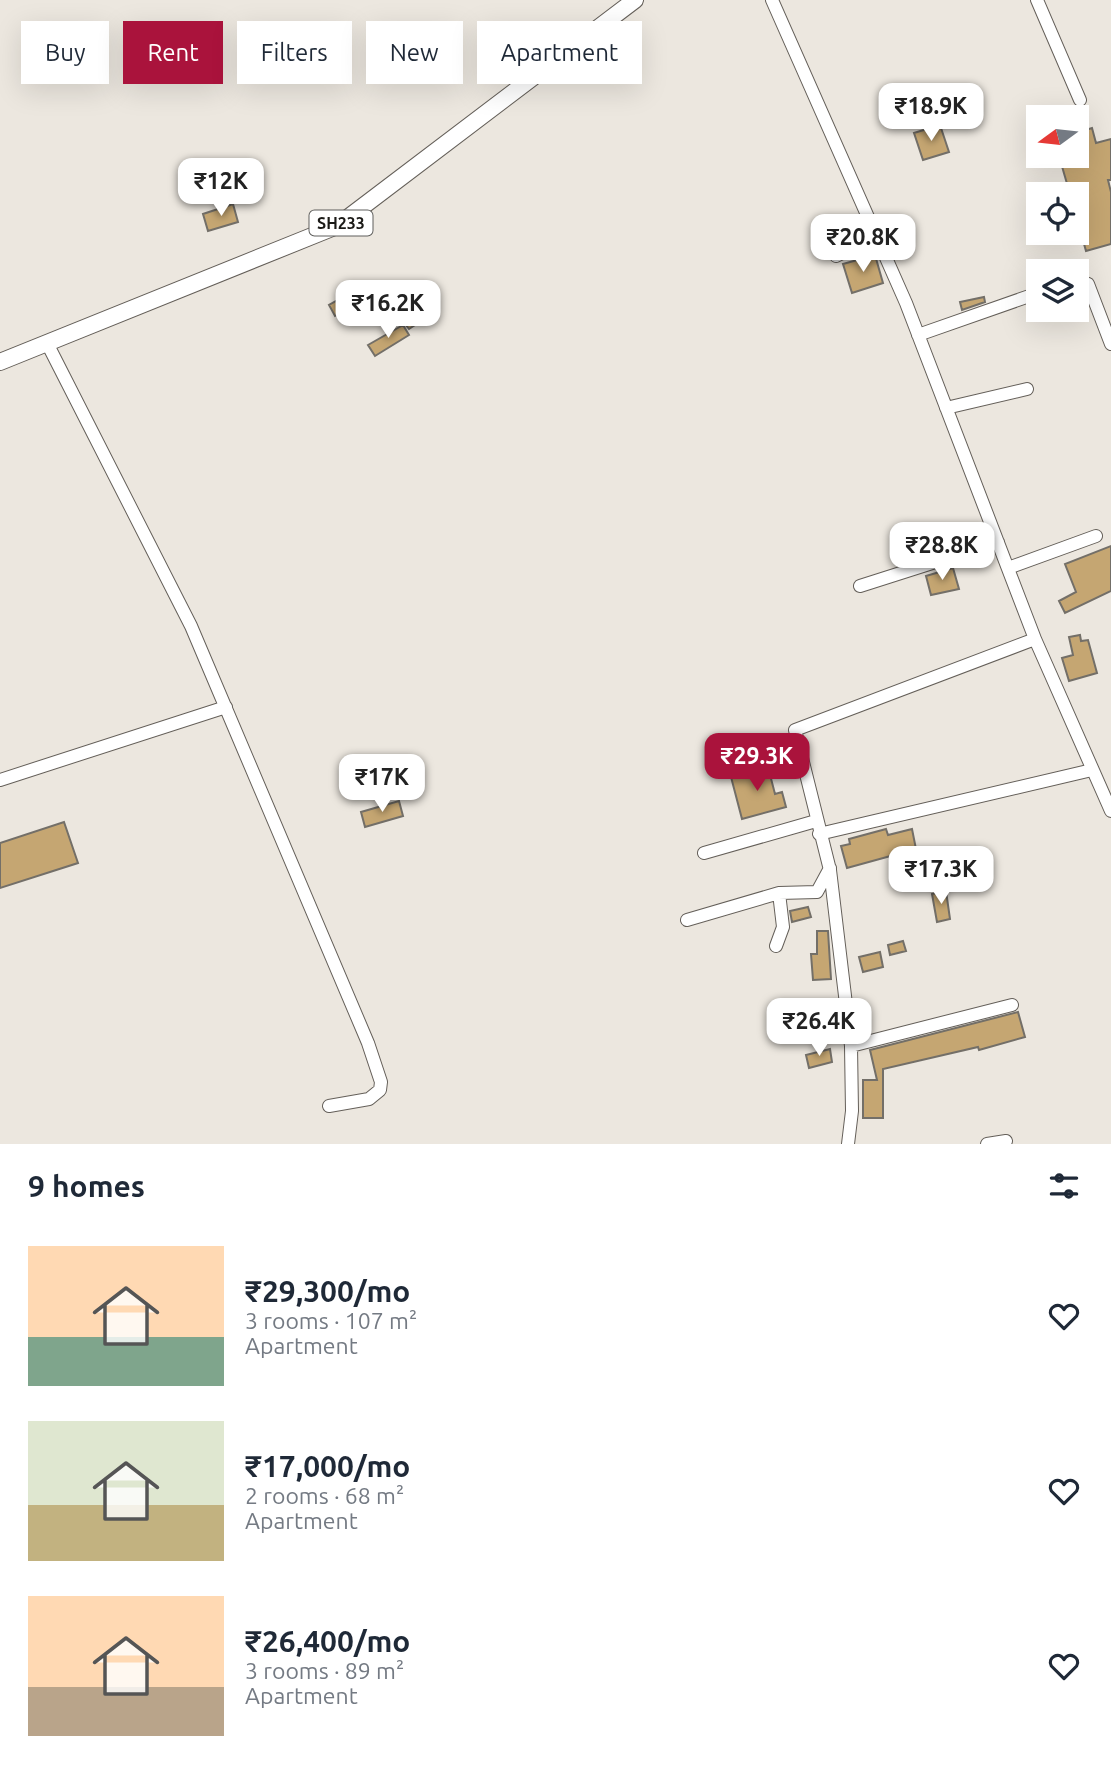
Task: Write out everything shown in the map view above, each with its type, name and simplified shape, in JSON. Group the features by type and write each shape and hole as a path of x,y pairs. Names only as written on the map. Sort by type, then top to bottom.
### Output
{"main road":[{"name":"SH233","path":"0,362 337,226 635,0"}],"street":[{"path":"772,0 877,236 1035,639 1111,811"},
{"path":"1037,0 1080,100"},
{"path":"836,256 877,236"},
{"path":"1089,287 1111,345"},
{"path":"918,335 1026,297"},
{"path":"47,343 191,626 368,1043 381,1082 380,1090 369,1099 329,1106"},
{"path":"946,408 1027,389"},
{"path":"1008,568 1096,536"},
{"path":"860,586 998,542"},
{"path":"848,1144 852,1111 851,1046 830,867 795,730 1035,639"},
{"path":"0,780 226,707"},
{"path":"720,771 800,749"},
{"path":"704,853 1092,770"},
{"path":"687,920 779,893 817,892 830,867"},
{"path":"776,946 783,927 779,893"},
{"path":"851,1046 1012,1005"},
{"path":"987,1144 1006,1141"}],"building":[{"path":"940,125 949,152 923,160 914,133"},
{"path":"1092,128 1096,143 1111,139 1111,180 1108,180 1111,192 1111,244 1086,251 1084,245 1089,245 1089,182 1067,182 1062,168 1089,168 1089,129"},
{"path":"233,204 238,222 208,231 203,214"},
{"path":"875,255 883,283 852,293 843,264"},
{"path":"352,292 358,303 335,316 329,305"},
{"path":"984,297 985,302 962,310 960,302"},
{"path":"410,313 418,323 409,329 402,320"},
{"path":"403,325 409,335 375,356 368,345"},
{"path":"1111,546 1111,591 1065,613 1059,601 1076,592 1065,564"},
{"path":"953,568 959,589 931,595 926,576"},
{"path":"1080,635 1081,641 1088,640 1097,673 1069,681 1062,658 1073,655 1069,637"},
{"path":"768,767 775,794 782,792 786,807 742,819 731,777"},
{"path":"399,801 403,816 365,827 361,812"},
{"path":"64,822 78,863 0,888 0,843"},
{"path":"886,829 888,835 912,829 916,849 847,868 841,846 850,844 849,839"},
{"path":"946,891 950,919 937,922 932,894"},
{"path":"808,907 811,917 792,922 790,911"},
{"path":"817,931 828,931 831,979 813,980 811,954 817,954"},
{"path":"903,941 906,951 890,955 888,945"},
{"path":"880,952 883,967 863,972 859,957"},
{"path":"1018,1012 1025,1037 979,1050 978,1047 883,1069 883,1118 863,1118 863,1080 877,1080 870,1050"},
{"path":"830,1049 832,1062 809,1068 806,1055"}]}
